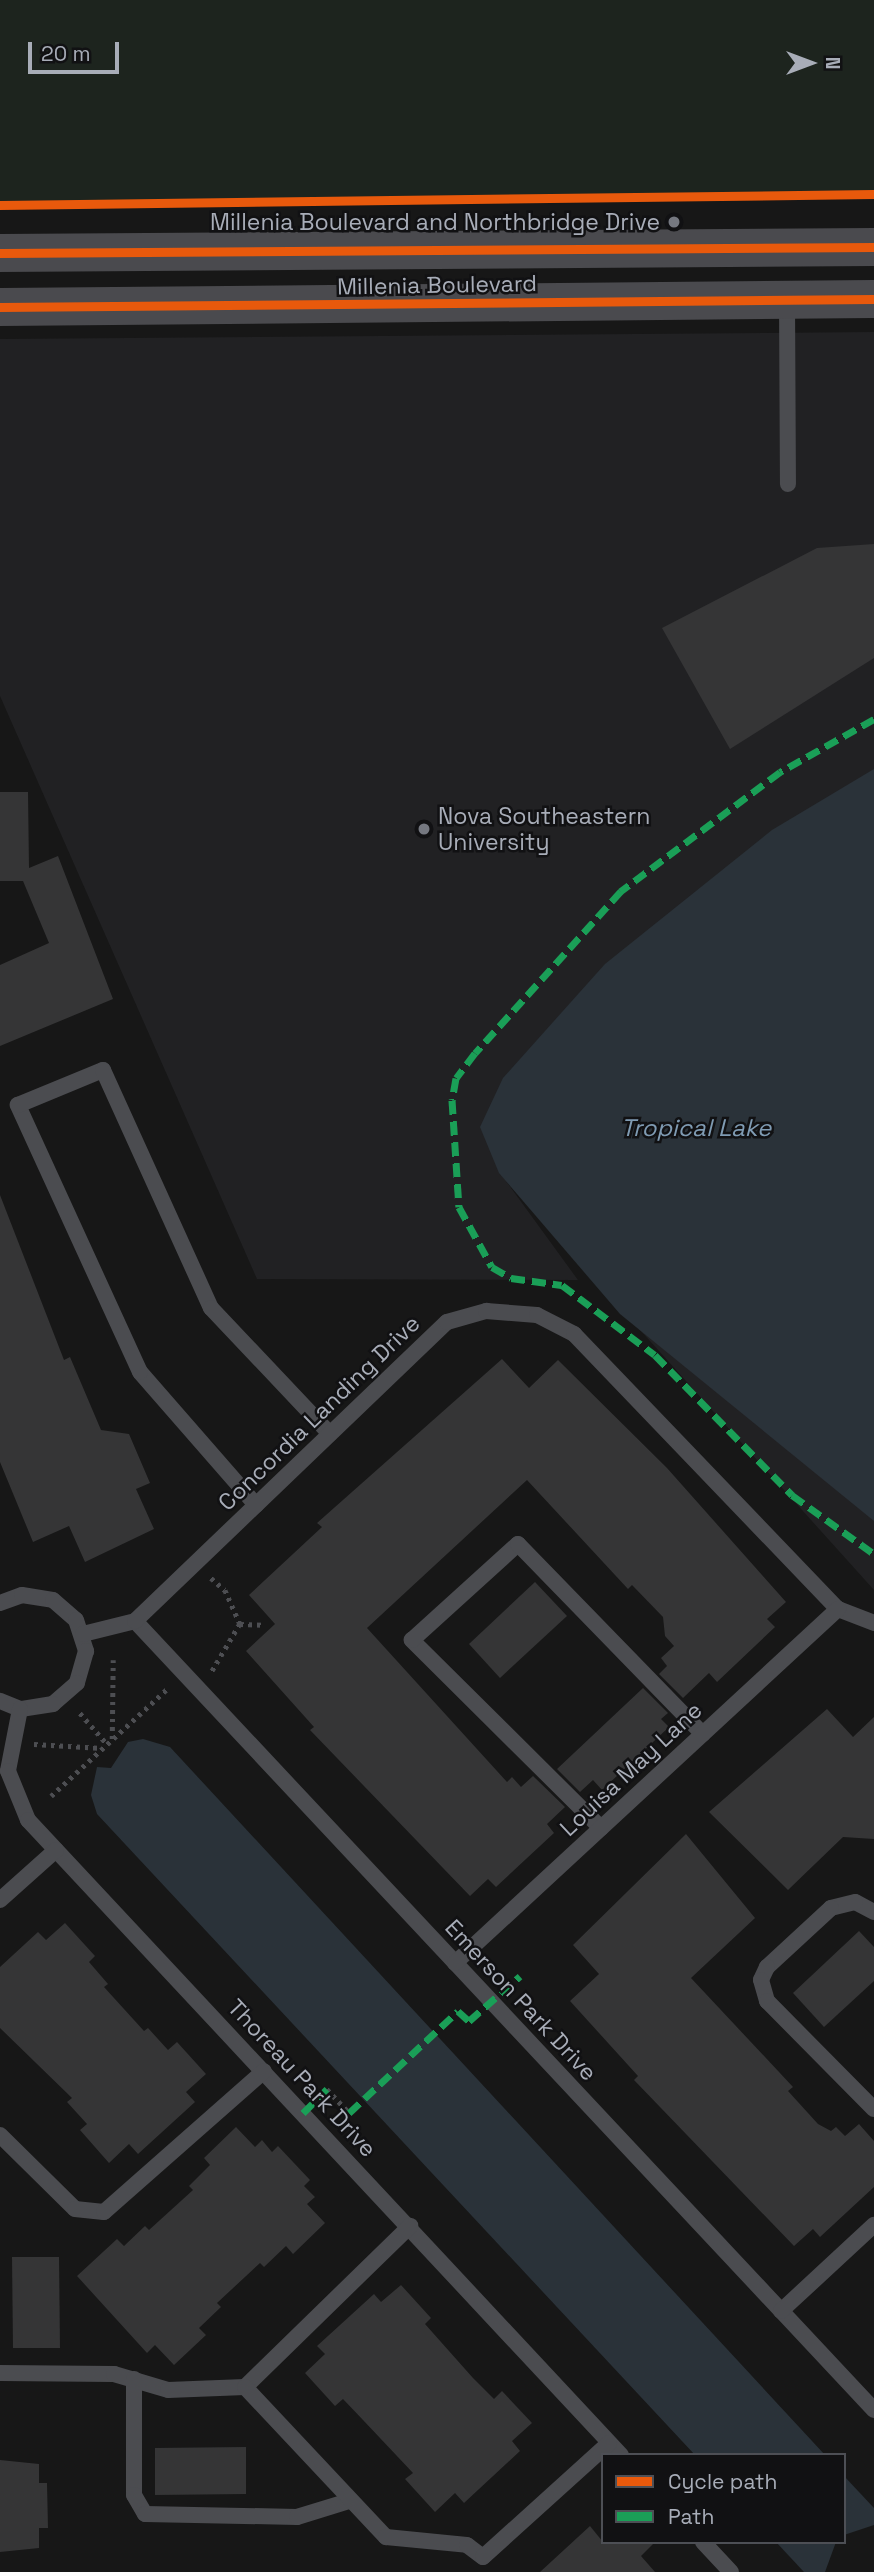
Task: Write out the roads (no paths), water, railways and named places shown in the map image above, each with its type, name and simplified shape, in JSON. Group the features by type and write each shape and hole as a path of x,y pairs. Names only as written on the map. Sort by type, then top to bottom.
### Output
{"street":[{"name":"Millenia Boulevard","path":"0,253 874,247"},
{"path":"787,248 787,301"},
{"name":"Millenia Boulevard","path":"0,307 874,299"}],"lane":[{"path":"787,301 788,484"},
{"path":"256,1505 140,1372 18,1105 103,1070 211,1308 330,1434"},
{"name":"Concordia Landing Drive","path":"83,1634 135,1621 447,1322 486,1311 537,1315 574,1335 838,1609 874,1623"},
{"path":"601,1828 412,1640 518,1544 703,1734"},
{"path":"0,1583 3,1601 52,1600 83,1634 84,1667 72,1689 52,1704 20,1709 0,1701"},
{"name":"Louisa May Lane","path":"455,1963 838,1609"},
{"name":"Emerson Park Drive","path":"135,1621 874,2410"},
{"name":"Thoreau Park Drive","path":"20,1709 8,1770 12,1791 56,1850 410,2226 615,2449"},
{"path":"0,1900 56,1850"},
{"path":"874,1912 855,1902 831,1908 767,1967 761,1980 767,2001 874,2109"},
{"path":"0,2135 75,2209 104,2212 264,2071"},
{"path":"781,2311 874,2225"},
{"path":"0,2373 134,2379 168,2390 245,2387 410,2226"},
{"path":"134,2379 134,2495 145,2514 297,2517 349,2501"},
{"path":"245,2387 349,2501 396,2542 467,2545 485,2564 601,2461"},
{"path":"705,2544 731,2572"}],"water":[{"name":"Tropical Lake","path":"874,769 874,1521 620,1314 499,1173 480,1127 503,1078 605,964 772,830"},
{"path":"143,1739 170,1747 823,2453 693,2453 97,1814 91,1795 97,1767 111,1768 128,1742"},
{"path":"846,2478 874,2508 874,2525 846,2534"},
{"path":"778,2544 835,2544 825,2572 804,2572"}],"place":[{"name":"Millenia Boulevard and Northbridge Drive","path":"674,222"},
{"name":"Nova Southeastern University","path":"424,829"}]}
